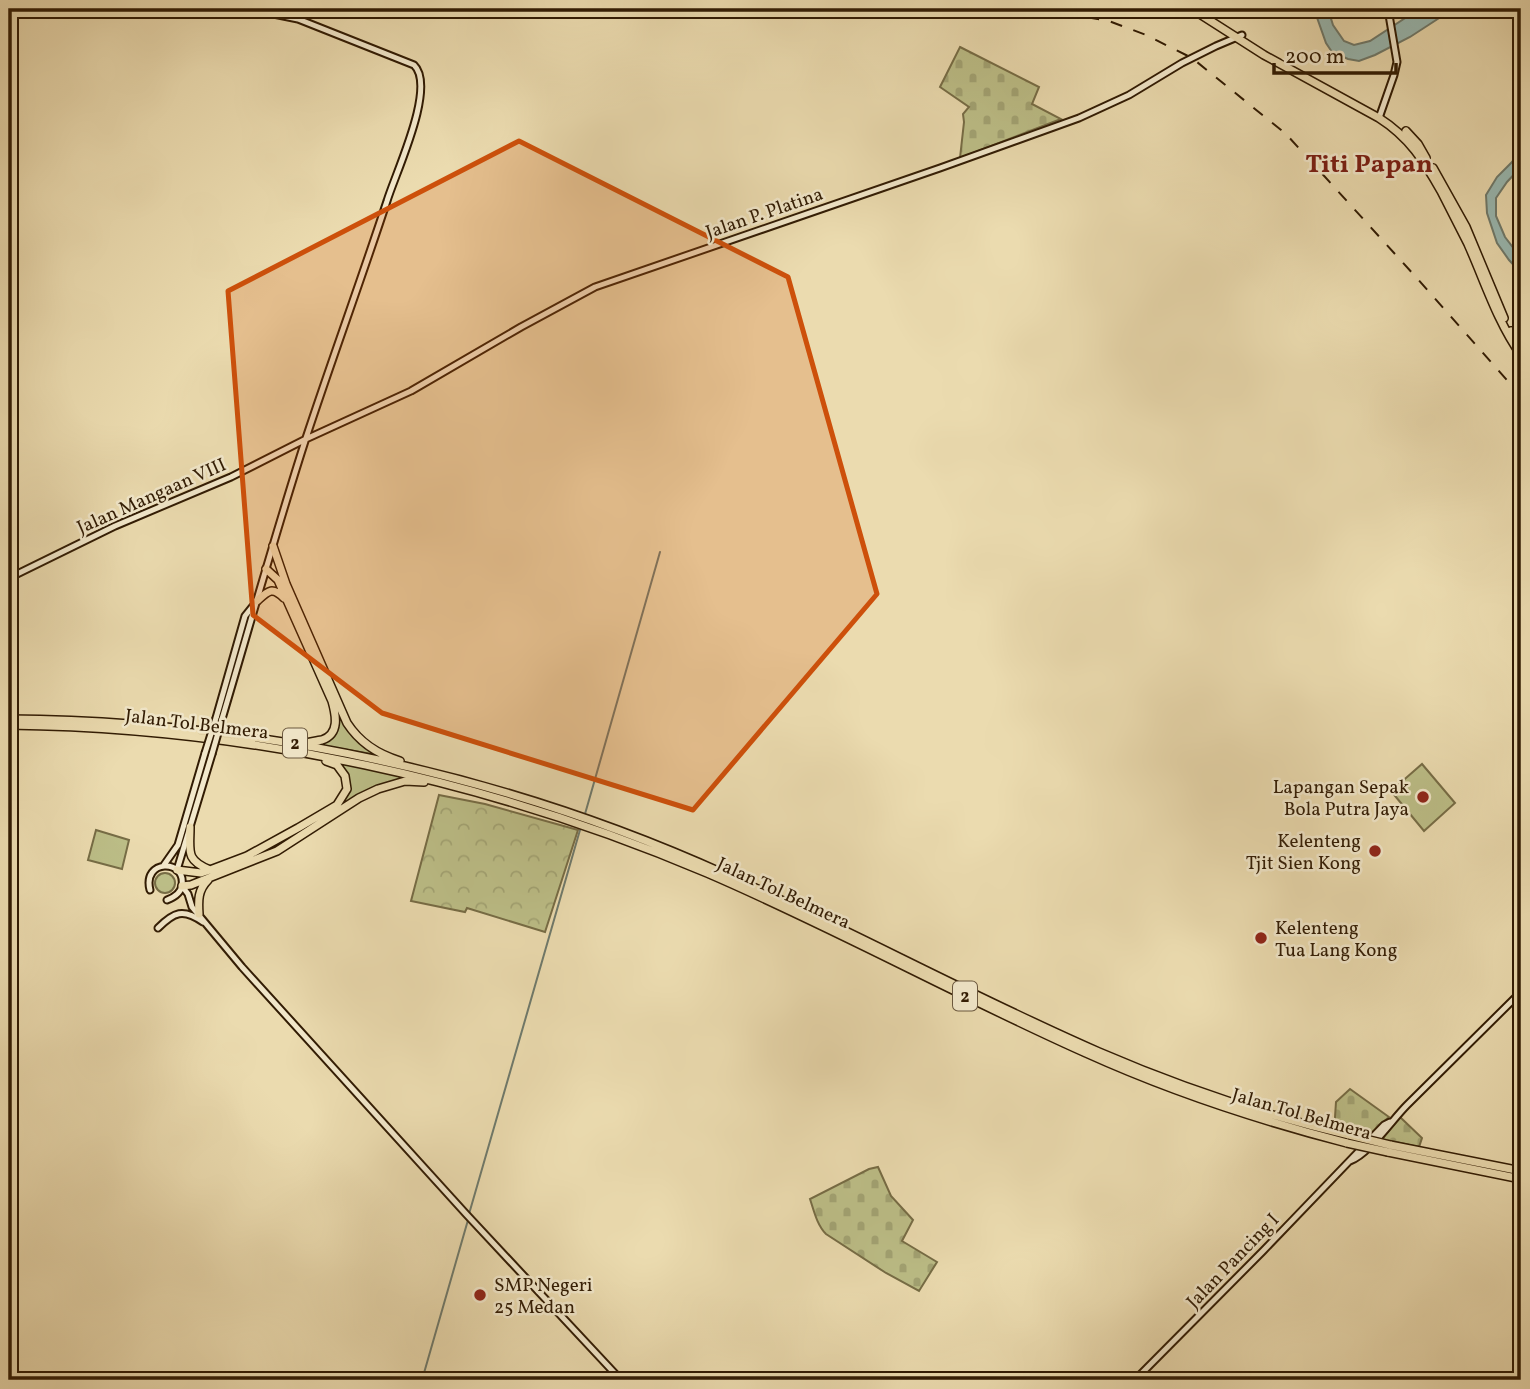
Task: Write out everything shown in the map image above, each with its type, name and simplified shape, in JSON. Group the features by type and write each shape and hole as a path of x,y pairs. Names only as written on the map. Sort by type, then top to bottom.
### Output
{"highway":[{"path":"1192,9 1333,94 1380,116 1412,145 1466,227 1507,324 1521,346"},
{"path":"1201,9 1239,36"},
{"path":"1440,185 1498,316 1521,355"},
{"path":"273,546 312,645 353,732 376,752 426,771"},
{"path":"266,569 278,580 336,716 333,732 329,736 298,748"},
{"path":"257,601 273,591 287,601"},
{"name":"Jalan Tol Belmera","path":"9,719 147,725 245,736 420,777 571,818 727,875 993,1003 1111,1056 1225,1100 1348,1139 1521,1179"},
{"name":"Jalan Tol Belmera","path":"9,725 125,730 298,748 426,771 510,793 571,818"},
{"path":"182,886 191,885 247,856 337,805 347,789 345,776 337,765 298,748"},
{"path":"177,870 211,873 277,851 377,789 405,781 453,786"},
{"path":"190,827 191,858 211,873"},
{"path":"199,914 199,894 211,873"},
{"name":"Jalan Tol Belmera","path":"1389,1149 1521,1171"}],"street":[{"path":"177,870 219,718 306,439 412,131 422,82 414,65 298,19 248,9"},
{"path":"1380,116 1396,69 1396,52 1388,9"},
{"name":"Jalan P. Platina","path":"306,439 411,391 596,287 1079,117 1129,95 1182,63 1239,36"},
{"name":"Jalan Mangaan VIII","path":"9,578 115,526 231,477 306,439"},
{"path":"164,866 178,845 209,753"},
{"path":"150,890 151,874 158,867 173,867 182,878 182,886 177,895 167,900"},
{"path":"182,886 192,907 242,967 621,1380"},
{"path":"158,928 168,918 182,913 196,917 208,926"},
{"name":"Jalan Pancing I","path":"1135,1380 1350,1161 1359,1157 1467,1043 1521,992"}],"highlighted area":[{"path":"519,141 788,277 877,594 693,810 382,713 253,615 228,291"}],"green space":[{"path":"960,47 1039,87 1032,104 1061,119 960,158 963,114 969,107 940,87"},
{"path":"340,713 378,755 324,746 322,743 336,732"},
{"path":"338,762 410,778 373,789 338,807 347,795 350,784 347,774"},
{"name":"Lapangan Sepak Bola Putra Jaya","path":"1422,764 1455,803 1424,831 1391,791"},
{"path":"439,795 485,804 578,830 545,932 467,908 465,912 411,901"},
{"path":"96,830 129,840 122,869 88,860"},
{"path":"161,873 169,873 175,883 169,893 161,893 155,887 155,879"},
{"path":"1350,1089 1389,1117 1368,1136 1334,1132 1336,1102"},
{"path":"1400,1117 1422,1138 1419,1147 1382,1139"},
{"path":"878,1167 891,1196 913,1220 902,1241 937,1262 919,1291 826,1234 814,1213 810,1199"}],"water":[{"path":"1314,9 1328,9 1333,25 1344,41 1354,45 1370,41 1419,9 1453,9 1410,37 1359,61 1332,52"},
{"path":"1521,148 1521,167 1496,198 1496,216 1505,237 1521,258 1521,273 1497,243 1487,213 1486,195"}],"waterway":[{"path":"585,814 660,552"},
{"path":"469,1214 580,830"},
{"path":"422,1380 468,1220"}],"railway":[{"path":"1040,9 1109,21 1146,35 1192,58 1286,134 1521,396"}],"place":[{"name":"Lapangan Sepak Bola Putra Jaya","path":"1423,797"},
{"name":"Kelenteng Tjit Sien Kong","path":"1375,851"},
{"name":"Kelenteng Tua Lang Kong","path":"1261,938"},
{"name":"SMP Negeri 25 Medan","path":"480,1295"}],"district":[{"name":"Titi Papan","path":"1369,163"}]}
